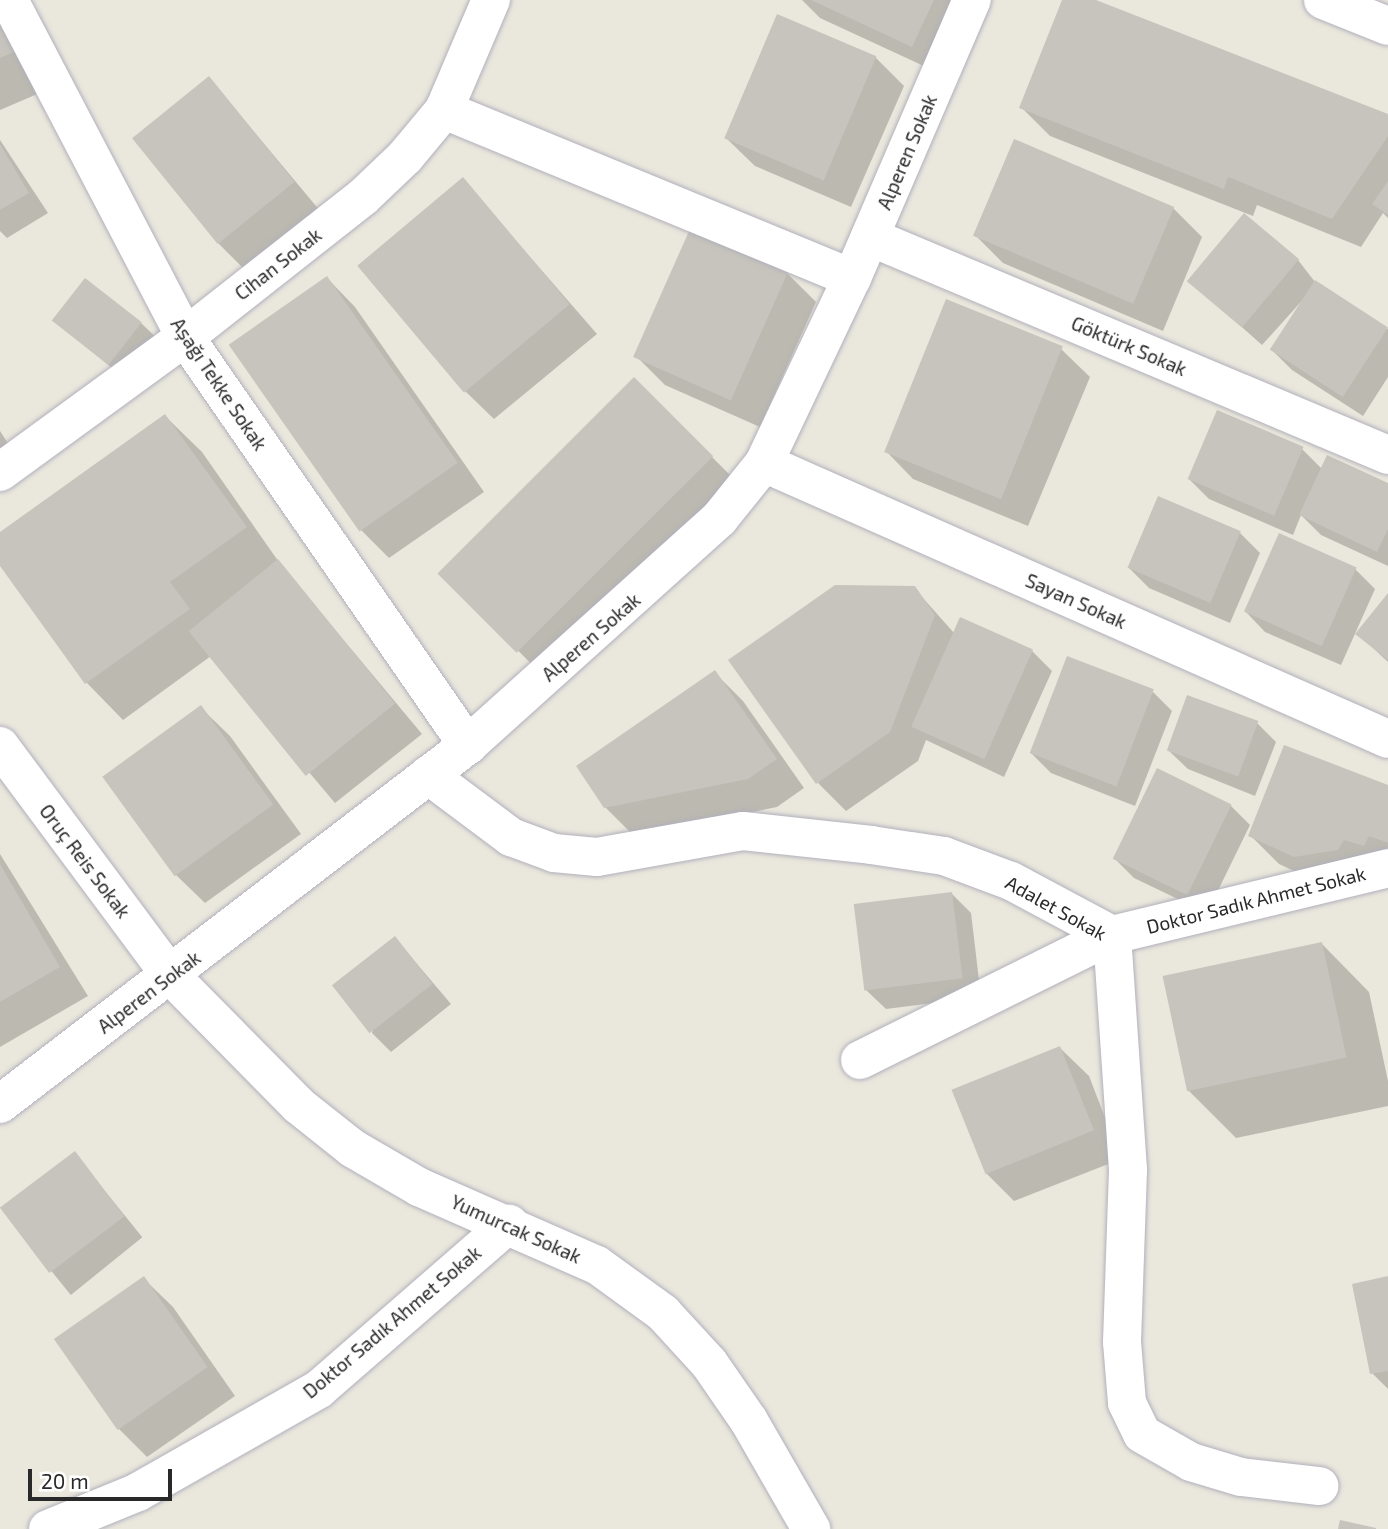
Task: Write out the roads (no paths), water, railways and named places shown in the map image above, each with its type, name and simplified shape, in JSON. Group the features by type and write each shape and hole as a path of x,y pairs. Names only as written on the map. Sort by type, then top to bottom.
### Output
{"street":[{"name":"Aşağı Tekke Sokak","path":"9,0 185,337 468,744"},
{"name":"Cihan Sokak","path":"0,472 185,337 363,197 444,110 491,0"},
{"name":"Alperen Sokak","path":"0,1104 171,976 468,744 659,577 719,519 764,463 852,278 972,0"},
{"path":"1324,0 1388,26"},
{"path":"444,110 852,278"},
{"name":"Göktürk Sokak","path":"870,237 1388,455"},
{"name":"Sayan Sokak","path":"764,463 1388,739"},
{"name":"Oruç Reis Sokak","path":"0,746 171,976"},
{"name":"Adalet Sokak","path":"428,775 511,837 554,853 597,857 743,831 859,843 944,856 1011,881 1112,935 1128,1170 1122,1342 1126,1403 1142,1434 1191,1462 1241,1477 1319,1486"},
{"name":"Doktor Sadık Ahmet Sokak","path":"860,1060 1112,935 1388,868"},
{"name":"Yumurcak Sokak","path":"171,976 298,1105 352,1148 419,1188 509,1224 597,1265 663,1313 709,1363 811,1529"},
{"name":"Doktor Sadık Ahmet Sokak","path":"48,1529 138,1492 319,1389 509,1224"}]}
